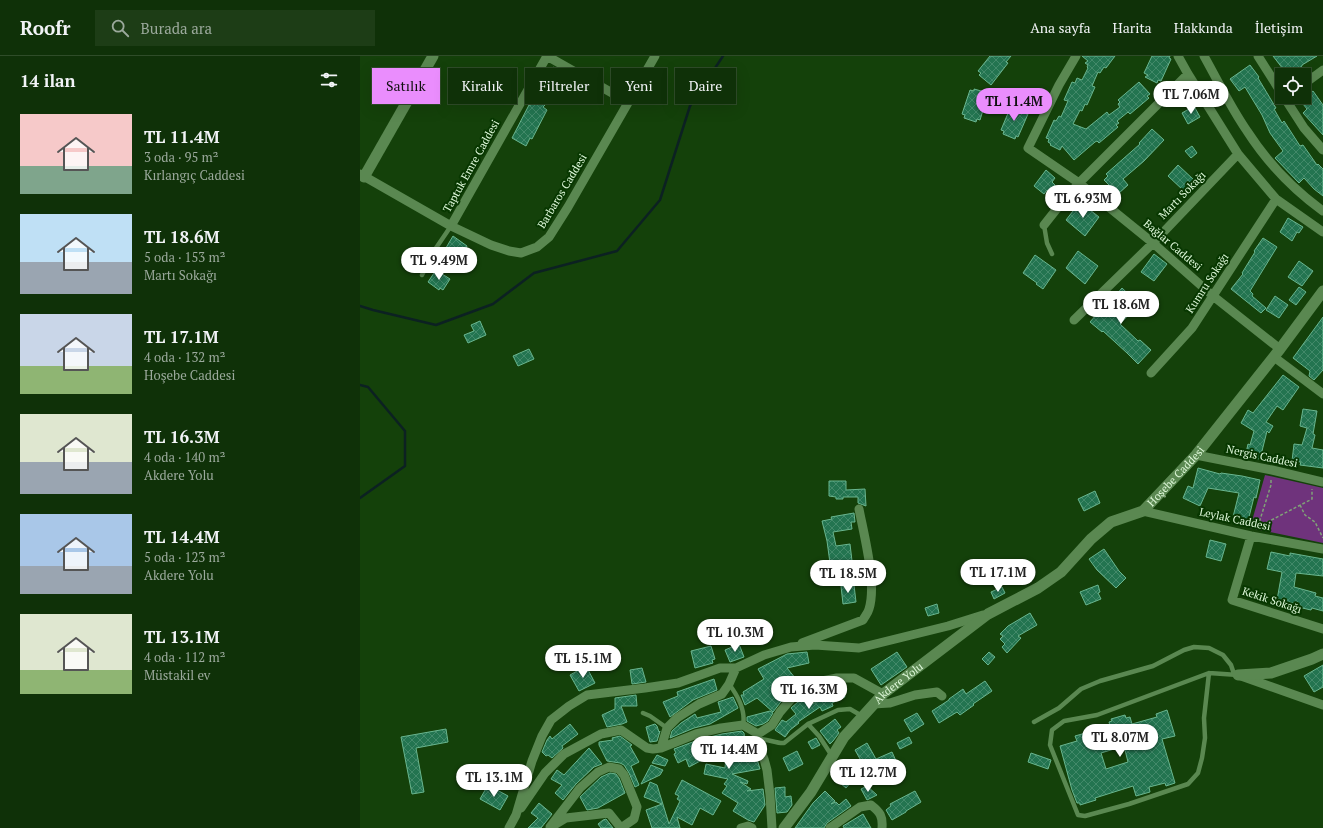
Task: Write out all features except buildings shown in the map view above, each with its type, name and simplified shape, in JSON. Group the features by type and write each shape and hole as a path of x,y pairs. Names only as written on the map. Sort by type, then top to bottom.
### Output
{"street":[{"path":"362,175 433,56"},
{"path":"547,56 611,92"},
{"name":"Taptuk Emre Caddesi","path":"451,226 547,56"},
{"name":"Barbaros Caddesi","path":"648,68 655,56"},
{"name":"Bağlar Caddesi","path":"1076,56 1028,148 1078,183 1153,243 1323,394"},
{"path":"1178,56 1238,154 1276,199 1323,232"},
{"path":"1204,56 1247,131 1272,164 1293,187 1323,212"},
{"path":"1258,56 1275,83"},
{"path":"1311,79 1323,70"},
{"path":"1044,225 1078,183 1188,74"},
{"name":"Barbaros Caddesi","path":"362,175 451,226 491,245 521,253 537,247 549,237 627,104"},
{"path":"1289,104 1304,128 1323,150"},
{"name":"Martı Sokağı","path":"1074,320 1153,243 1238,154"},
{"name":"Kumru Sokağı","path":"1150,373 1192,328 1276,199"},
{"name":"Hoşebe Caddesi","path":"988,614 1038,588 1061,572 1091,539 1111,522 1143,511 1196,455 1277,353 1323,291"},
{"name":"Nergis Caddesi","path":"1196,455 1323,482"},
{"path":"516,815 532,761 542,736 551,720 569,706 587,695 678,683 720,668 736,668 764,655 791,647 863,620 869,609 872,590 859,509"},
{"name":"Leylak Caddesi","path":"1143,511 1253,536 1323,549"},
{"name":"Kekik Sokağı","path":"1253,536 1232,600 1323,630"},
{"path":"791,647 815,645 859,648 948,626 988,614"},
{"name":"Akdere Yolu","path":"784,828 811,792 844,737 873,704 883,694 988,614"},
{"path":"1236,674 1271,672 1323,654"},
{"path":"661,748 667,728 677,718 699,704 722,694 729,684 736,668"},
{"path":"1236,674 1323,705"},
{"path":"758,736 772,725 780,712 792,698 804,689 822,681 837,678 854,678 883,694"},
{"path":"873,704 890,703 915,695 937,692 942,696"},
{"path":"509,828 544,773 564,754 601,734 621,730 647,748 661,748 696,734 721,728 743,726 758,736"},
{"path":"758,736 759,746 767,770 772,828"},
{"path":"609,767 619,769 624,775 637,807 634,819 621,828 610,813 566,818 549,827 580,788 598,772 609,767"},
{"path":"830,828 860,807 871,805 879,811 882,820 882,828"},
{"path":"741,828 748,826 752,828"}],"lane":[{"path":"1044,225 1047,243 1052,254"},
{"path":"422,275 436,248 451,226"},
{"path":"1034,722 1059,708 1081,689 1100,681 1153,666 1184,650 1194,647 1209,648 1223,656 1231,665 1236,674"},
{"path":"1209,673 1204,718 1204,747 1198,772 1192,781 1188,784 1129,804 1085,816 1078,815 1050,746 1052,730 1064,721 1097,715 1209,673 1236,674"},
{"path":"729,684 736,693 742,708 744,718 743,726"},
{"path":"758,736 780,744 784,743 808,724 842,708 854,710 862,716"},
{"path":"643,713 667,728"},
{"path":"808,724 819,736 832,756"}],"path":[{"path":"1253,536 1258,526 1271,485 1272,470"},
{"path":"1258,526 1312,499 1311,479"},
{"path":"1300,505 1304,515 1315,522 1323,538"}],"shaded area":[{"path":"1265,475 1323,488 1323,543 1250,528"}],"waterway":[{"path":"360,306 436,325 493,304 534,273 617,251 660,200 690,106 723,56"},
{"path":"360,385 368,387 405,431 405,466 360,498"}]}
